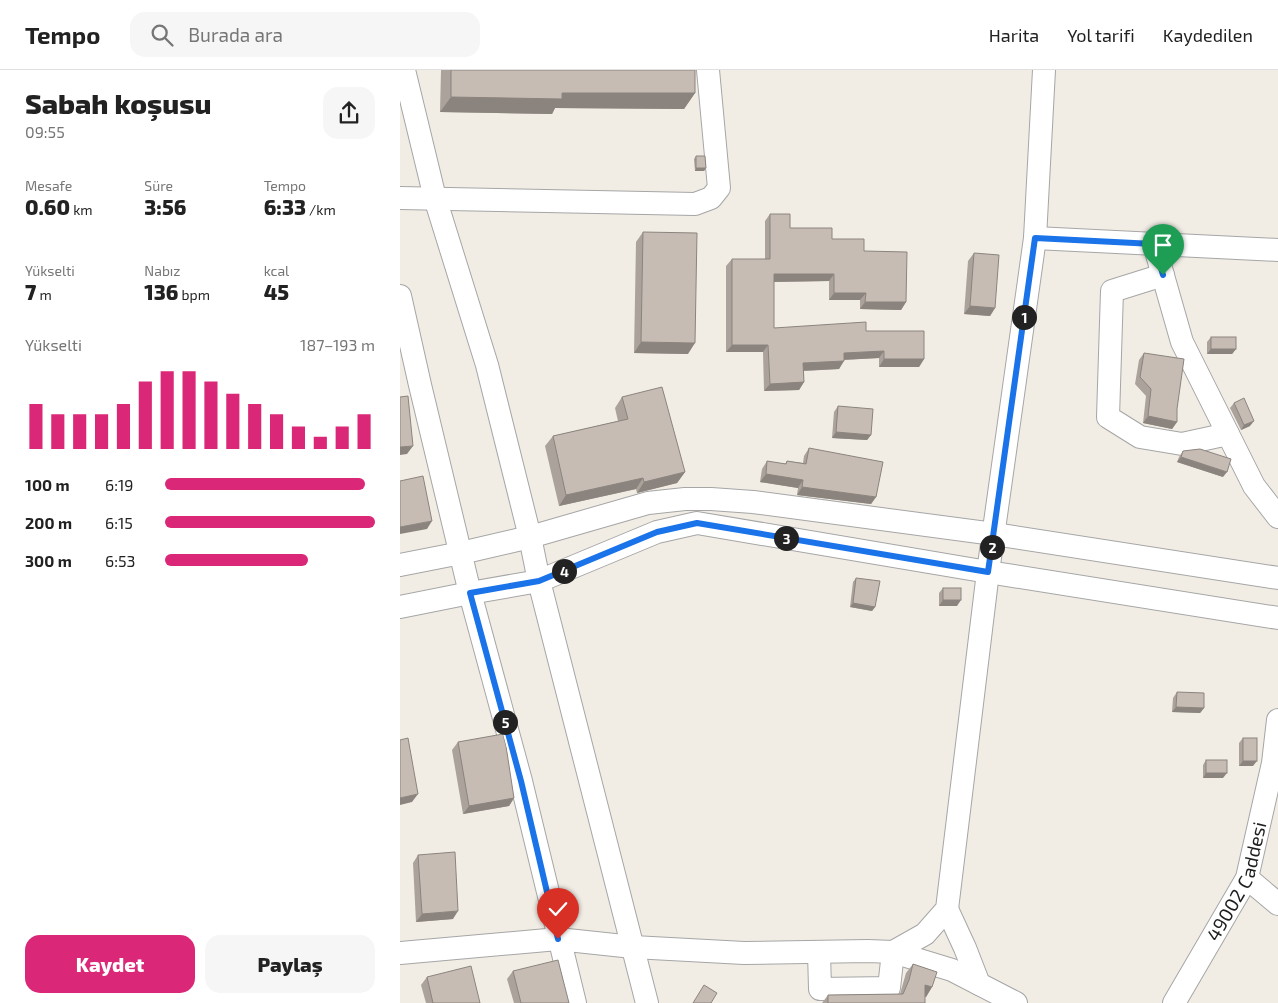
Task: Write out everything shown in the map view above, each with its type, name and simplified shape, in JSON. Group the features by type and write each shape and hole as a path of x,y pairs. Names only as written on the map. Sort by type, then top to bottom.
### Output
{"street":[{"path":"404,70 435,198 487,365 530,537 539,581 647,1003"},
{"path":"400,198 694,204 711,198 719,188 708,70"},
{"path":"979,984 947,908 988,572 1035,238 1044,70"},
{"path":"1035,238 1278,250"},
{"path":"1154,244 1182,342 1254,486 1278,517"},
{"path":"1163,275 1112,291 1108,418 1140,437 1182,444 1228,434"},
{"path":"400,296 410,386 461,553 521,781 575,1003"},
{"path":"400,565 530,537 648,502 711,499 753,502 994,534 1278,578"},
{"path":"400,607 539,581 657,532 697,523 1278,618"},
{"name":"49002 Caddesi","path":"1174,1003 1247,878 1273,763 1278,720"},
{"path":"1247,878 1278,904"},
{"path":"893,952 925,934 947,908"},
{"path":"400,953 558,939 744,953 893,952 952,970 1016,1003"},
{"path":"819,952 820,989 889,996 893,952"}],"building":[{"path":"451,70 695,70 695,93 562,93 562,99 451,97"},
{"path":"696,156 705,156 706,168 696,168"},
{"path":"770,214 790,214 790,228 832,228 832,239 864,239 864,251 907,252 906,302 865,302 866,293 834,293 834,274 774,274 774,328 866,322 866,331 924,331 924,359 884,359 884,351 844,353 844,361 803,363 804,382 770,384 768,345 732,345 732,259 770,259"},
{"path":"643,232 697,233 695,343 641,342"},
{"path":"974,253 999,255 995,308 970,306"},
{"path":"1211,337 1236,337 1236,349 1211,349"},
{"path":"1144,353 1184,359 1177,422 1148,416 1151,389 1140,377"},
{"path":"662,387 685,472 644,482 643,478 566,495 553,436 628,419 622,397"},
{"path":"408,396 413,446 400,447 400,397"},
{"path":"1244,398 1254,421 1244,425 1234,403"},
{"path":"838,406 873,409 871,435 836,432"},
{"path":"809,448 883,462 876,497 802,487 803,480 766,474 767,461 786,464 787,461 806,464"},
{"path":"1200,449 1231,459 1227,472 1181,457 1183,451"},
{"path":"423,476 432,521 400,527 400,481"},
{"path":"856,578 880,581 875,607 853,603"},
{"path":"943,588 961,588 961,600 943,600"},
{"path":"1177,692 1204,693 1204,708 1176,707"},
{"path":"503,734 514,798 469,806 458,742"},
{"path":"408,738 418,794 400,798 400,740"},
{"path":"1243,738 1257,738 1257,761 1243,761"},
{"path":"1206,760 1227,760 1227,773 1206,773"},
{"path":"455,852 458,911 422,914 418,855"},
{"path":"558,960 569,1003 521,1003 513,971"},
{"path":"913,964 937,972 932,987 925,985 925,1003 828,1003 828,995 903,994"},
{"path":"471,966 480,1003 433,1003 427,977"},
{"path":"704,985 717,993 711,1003 693,1003"}],"route":[{"path":"558,939 521,781 470,593 539,581 657,532 697,523 988,572 1035,238 1154,244 1163,275"}]}
